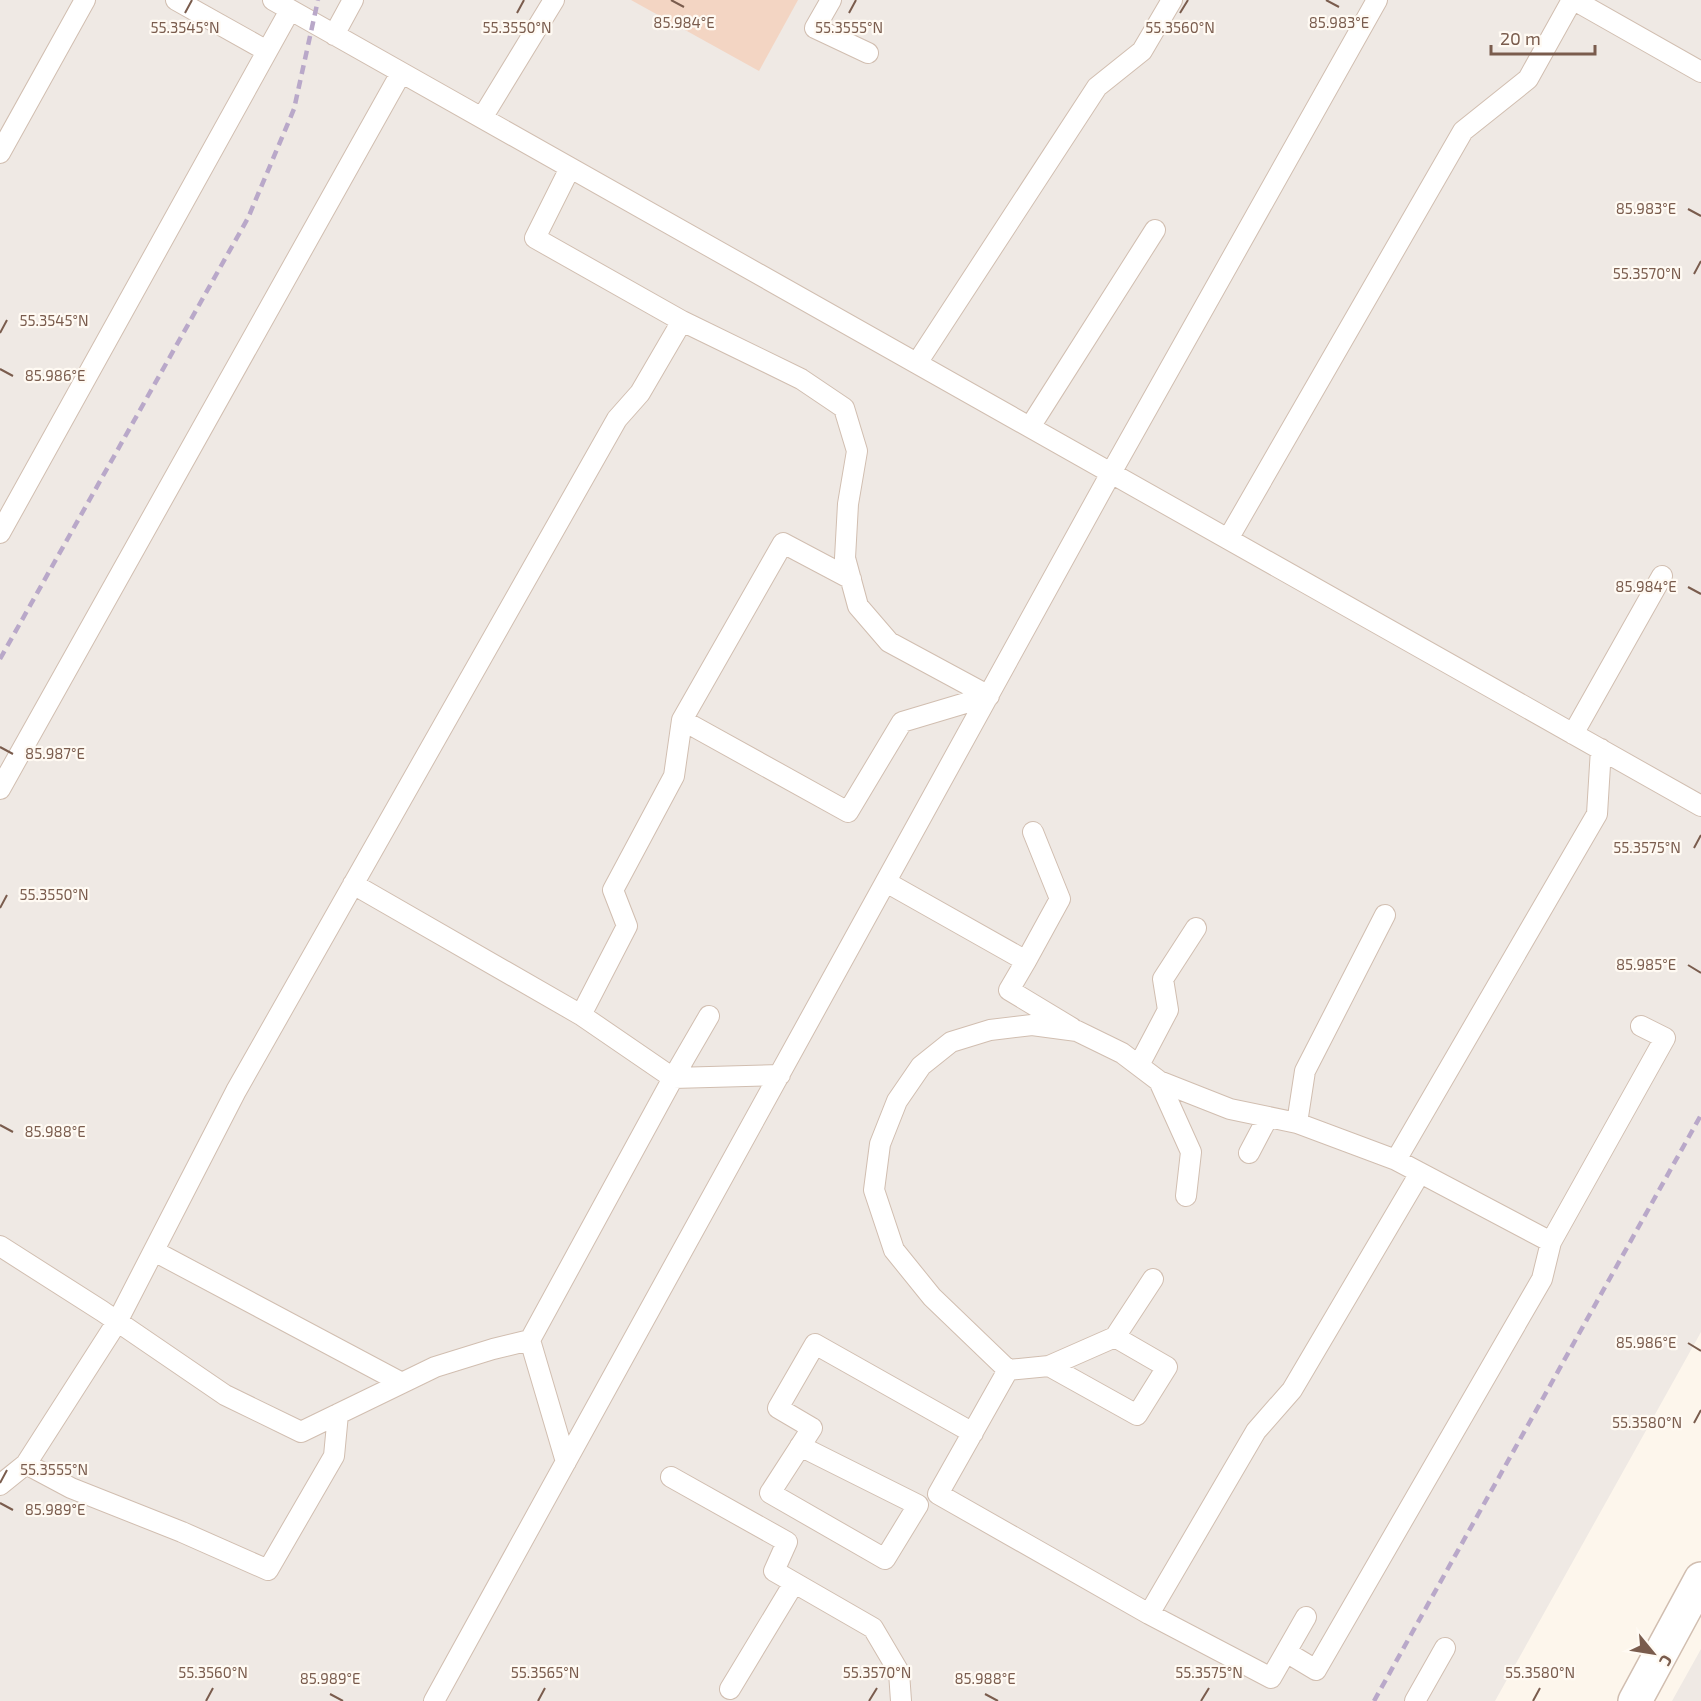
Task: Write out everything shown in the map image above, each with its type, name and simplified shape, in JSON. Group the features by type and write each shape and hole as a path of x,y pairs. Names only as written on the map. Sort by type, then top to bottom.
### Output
{"street":[{"path":"1635,1701 1701,1579"}],"lane":[{"path":"0,153 85,0"},
{"path":"176,0 267,51"},
{"path":"273,0 1573,734 1698,798"},
{"path":"334,34 353,0"},
{"path":"482,118 555,0"},
{"path":"831,0 816,28 868,53"},
{"path":"917,363 1097,87 1142,51 1172,0"},
{"path":"434,1701 1111,473 1377,0"},
{"path":"1228,539 1463,131 1528,79 1573,0 1701,72"},
{"path":"0,533 290,10"},
{"path":"0,789 401,73"},
{"path":"570,168 535,238 682,321 801,380 844,408 857,451 848,504 845,558 858,606 889,642 988,696"},
{"path":"1030,427 1155,230"},
{"path":"0,1485 26,1464 117,1322 236,1090 617,419 640,393 682,321"},
{"path":"581,1016 627,926 613,890 674,776 682,720 783,543 851,579"},
{"path":"1573,734 1662,576"},
{"path":"682,720 848,812 902,722 988,696"},
{"path":"1396,1160 1596,814 1601,749"},
{"path":"1033,832 1060,899 1009,990 1077,1031 1122,1053 1159,1080 1230,1109 1297,1123 1396,1160 1551,1242"},
{"path":"886,882 1026,961"},
{"path":"353,884 581,1016 673,1078 780,1075"},
{"path":"1297,1123 1305,1071 1385,915"},
{"path":"1139,1065 1168,1010 1163,979 1196,928"},
{"path":"566,1462 530,1340 709,1016"},
{"path":"1077,1031 1032,1025 990,1030 951,1042 921,1066 897,1101 880,1144 874,1190 894,1250 932,1297 1008,1370 1049,1366 1115,1337 1153,1279"},
{"path":"1286,1652 1316,1670 1542,1279 1551,1242 1665,1038 1641,1026"},
{"path":"1159,1080 1191,1152 1186,1196"},
{"path":"1250,1153 1268,1117"},
{"path":"1149,1614 1256,1431 1292,1390 1420,1173"},
{"path":"0,1246 225,1395 301,1432 435,1367 530,1340"},
{"path":"154,1251 402,1383"},
{"path":"1049,1366 1137,1415 1167,1367 1115,1337"},
{"path":"973,1433 815,1344 778,1408 812,1428 770,1493 885,1559 918,1505 938,1494 973,1433 1008,1370"},
{"path":"26,1464 71,1488 182,1532 268,1570 334,1456 338,1414"},
{"path":"800,1446 918,1505"},
{"path":"671,1477 787,1542 774,1571 873,1629 899,1672 900,1701"},
{"path":"938,1494 1149,1614 1271,1678 1306,1617"},
{"path":"730,1689 794,1582"},
{"path":"1415,1701 1445,1648"}],"shaded area":[{"path":"0,0 1701,0 1701,1332 1495,1701 0,1701"},
{"path":"1701,1649 1701,1701 1672,1701"}],"building":[{"path":"631,0 798,0 759,71"}],"railway":[{"path":"0,659 248,218 294,109 318,0"},
{"path":"1374,1701 1701,1115"}]}
